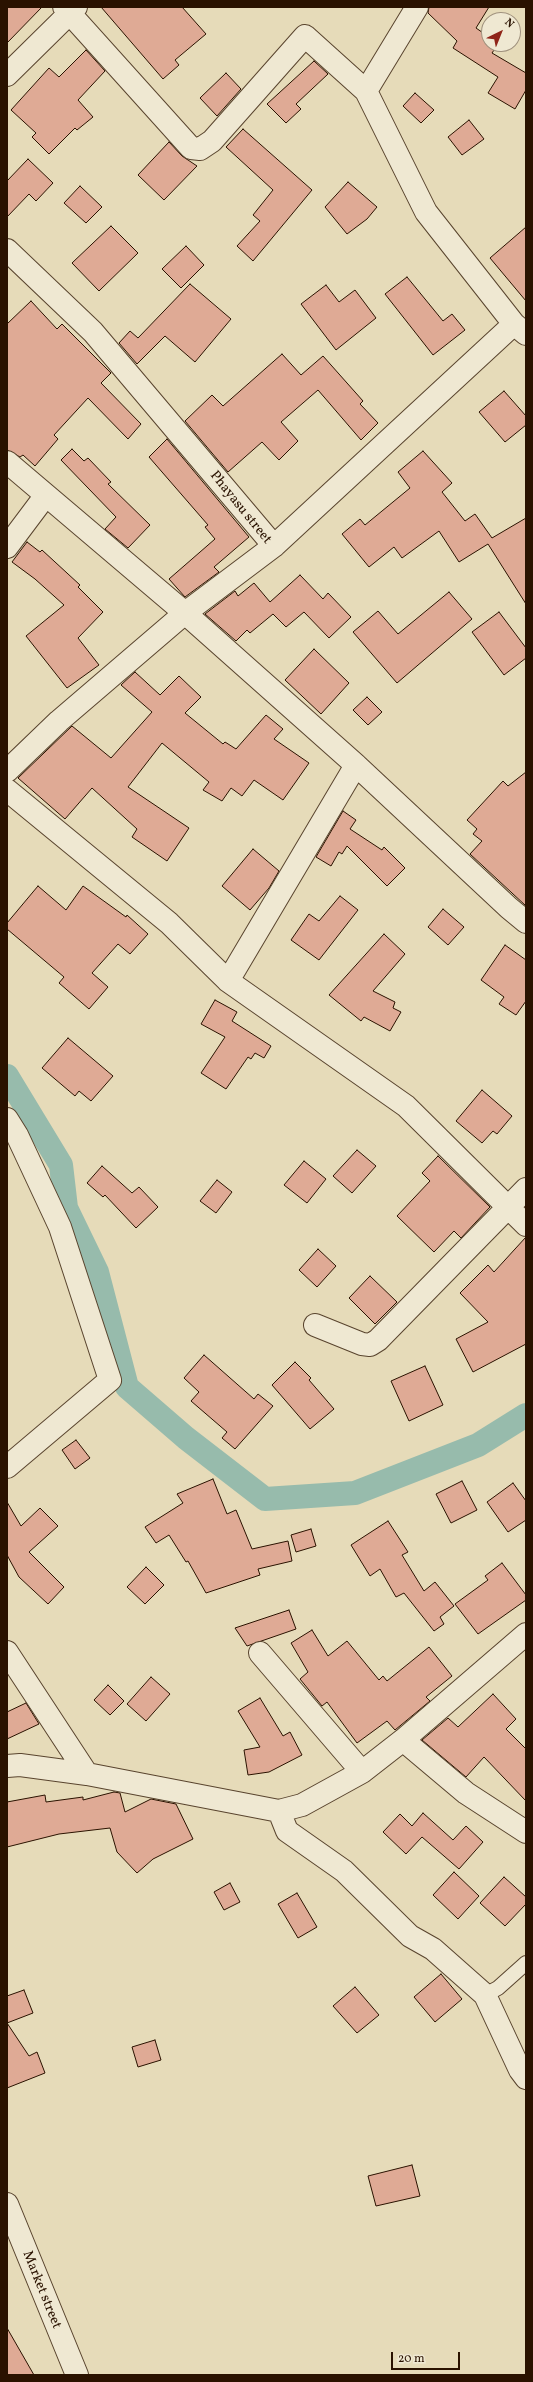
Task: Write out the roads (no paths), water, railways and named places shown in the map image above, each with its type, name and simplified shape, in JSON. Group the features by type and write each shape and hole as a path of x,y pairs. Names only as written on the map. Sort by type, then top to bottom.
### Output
{"street":[{"path":"366,91 417,7"},
{"path":"7,76 70,9 191,148 200,149 212,142 305,36 366,91 426,212 520,329 274,546"},
{"name":"Phayasu street","path":"7,250 93,332 274,546 185,613 59,722 7,770"},
{"path":"7,462 185,613 356,765 509,908 526,922"},
{"path":"7,547 46,495"},
{"path":"228,981 356,765"},
{"path":"7,790 169,923 228,981 406,1106 526,1225"},
{"path":"7,1119 17,1135 60,1227 110,1380 7,1468"},
{"path":"314,1325 370,1346 378,1340 526,1189"},
{"path":"7,1766 20,1765 87,1774 279,1811 302,1805 362,1772 522,1645"},
{"path":"7,1652 87,1774"},
{"path":"260,1653 362,1772"},
{"path":"403,1740 466,1793 526,1832"},
{"path":"279,1811 287,1831 344,1871 410,1936 433,1949 485,1995 520,2070 526,2078"},
{"name":"Market street","path":"7,2204 77,2375"}],"lane":[{"path":"485,1995 498,1988 526,1963"}],"waterway":[{"path":"7,1076 61,1165 66,1208 97,1272 127,1387 186,1438 265,1499 355,1493 478,1445 526,1415"}]}
